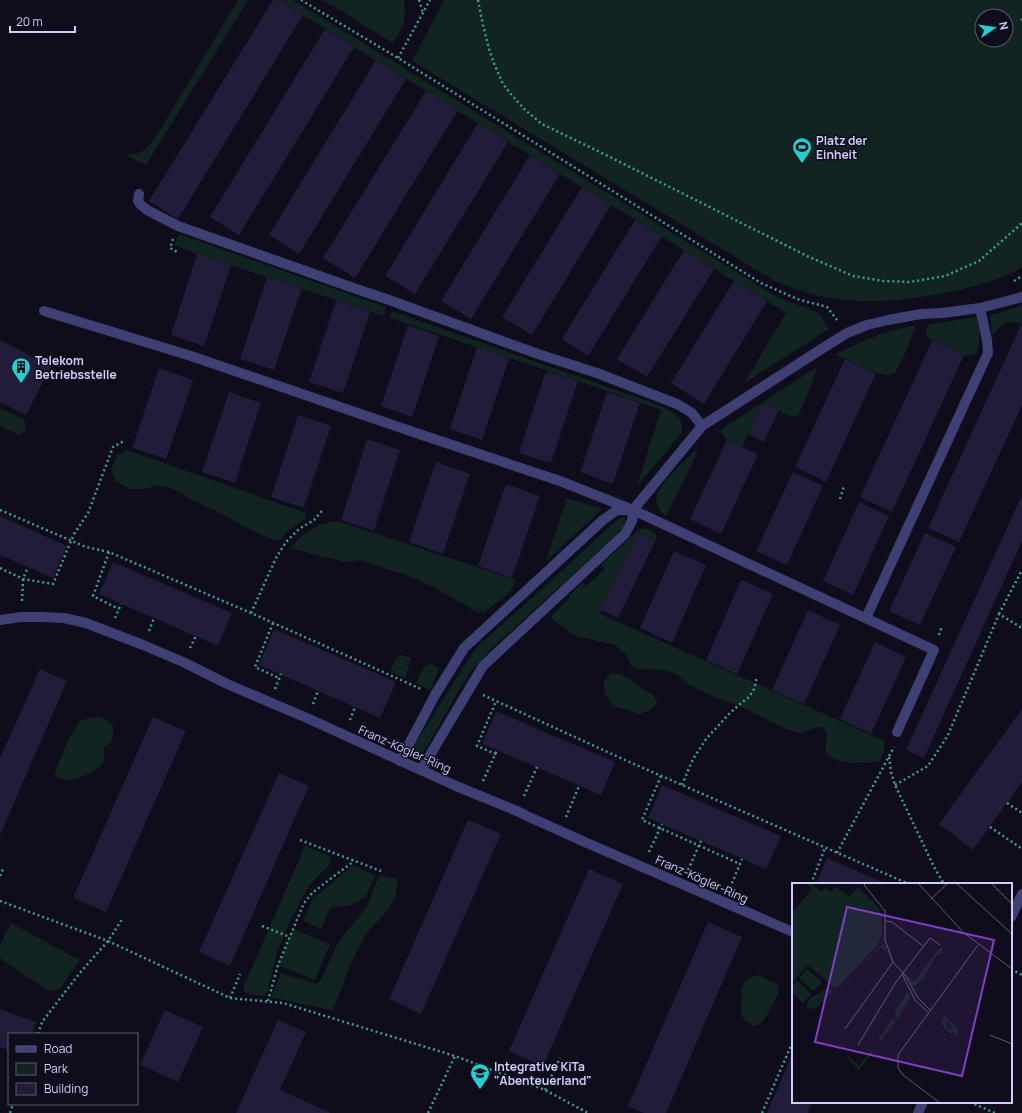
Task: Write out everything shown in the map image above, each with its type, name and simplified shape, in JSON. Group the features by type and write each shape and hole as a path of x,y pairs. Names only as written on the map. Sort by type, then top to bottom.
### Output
{"street":[{"path":"139,194 138,200 147,210 178,226 530,351 597,373 677,404 692,413 702,426"},
{"path":"420,770 484,666 625,534 632,521 633,510 702,426 847,333 867,325 888,320 921,314 980,308 1022,297"},
{"path":"866,618 988,352 980,308"},
{"path":"44,311 191,356 216,366 287,388 385,423 560,481 633,510 934,650 897,732"},
{"path":"400,761 435,695 464,648 603,520 617,510 633,510"},
{"name":"Franz-Kögler-Ring","path":"0,620 21,617 64,618 86,624 143,645 228,684 308,718 420,770 792,932"},
{"path":"1012,915 1022,894"},
{"path":"918,1113 923,1103"}],"path":[{"path":"301,0 398,58 761,283 797,299 827,307 847,333"},
{"path":"419,0 423,14"},
{"path":"398,58 430,0"},
{"path":"478,0 489,49 503,84 525,110 542,124 807,256 853,276 882,282 910,282 945,276 979,261 1022,222"},
{"path":"0,568 23,579 53,584 78,526 88,513 113,447 124,441"},
{"path":"840,499 844,486"},
{"path":"0,510 86,547 109,552 423,689"},
{"path":"251,613 276,558 286,542 299,529 314,520 322,511"},
{"path":"109,552 93,596 119,608"},
{"path":"21,617 23,579 28,568"},
{"path":"895,786 928,766 948,735 999,614 1022,570"},
{"path":"999,614 1022,628"},
{"path":"273,623 255,667 279,678"},
{"path":"682,785 693,759 706,739 728,714 749,697 754,689 757,677"},
{"path":"470,689 661,776 907,883"},
{"path":"496,701 477,746 496,754"},
{"path":"837,853 894,746 897,732"},
{"path":"477,794 497,750"},
{"path":"889,756 895,786 934,867 943,883"},
{"path":"517,811 537,768"},
{"path":"661,776 642,820 740,864"},
{"path":"560,831 579,786"},
{"path":"1007,803 1022,813"},
{"path":"642,866 662,824"},
{"path":"990,827 1021,848"},
{"path":"300,840 381,871"},
{"path":"682,884 701,841"},
{"path":"811,883 825,848"},
{"path":"724,903 742,859"},
{"path":"268,1001 278,965 304,903 312,893 354,861"},
{"path":"0,876 3,869"},
{"path":"0,901 108,941 230,998 283,1002 455,1056 545,1090 588,1113"},
{"path":"38,1033 42,1022 79,974 108,941 123,918"},
{"path":"262,926 290,936"},
{"path":"1012,970 1022,975"},
{"path":"230,998 240,974"},
{"path":"762,1113 792,1043"},
{"path":"428,1113 455,1056"},
{"path":"545,1090 560,1058"},
{"path":"972,1103 995,1113"}],"green space":[{"path":"238,0 248,0 146,165 126,155 141,152 157,135"},
{"path":"278,0 293,0 777,297 819,313 829,329 744,383 786,313"},
{"path":"323,0 404,0 405,13 403,23 393,43"},
{"name":"Platz der Einheit","path":"444,0 1022,0 1022,267 1004,276 971,287 909,299 877,301 846,300 818,295 773,280 412,61"},
{"path":"179,234 386,307 384,316 174,245"},
{"path":"1022,305 1022,323 1011,322 1004,324 992,336 990,315"},
{"path":"392,311 661,406 680,419 682,427 681,434 637,486 661,410 390,318"},
{"path":"977,317 980,336 978,349 975,354 970,356 963,355 935,343 928,338 926,334 929,324"},
{"path":"915,326 902,361 891,375 880,374 836,355 874,337 906,327"},
{"path":"817,367 813,381 799,414 795,417 762,403 742,447 727,440 721,432 723,428"},
{"path":"0,408 23,419 26,424 25,431 19,435 0,426"},
{"path":"699,447 666,516 657,506 656,498 658,492 674,471"},
{"path":"127,450 306,513 305,519 289,530 280,540 276,541 247,528 171,488 157,485 146,489 129,489 115,480 111,469 117,455"},
{"path":"567,498 602,509 546,561"},
{"path":"624,517 626,520 623,527 613,538 491,649 471,671 426,748 422,752 416,753 414,750 415,744 473,652 480,644 619,518"},
{"path":"337,521 516,580 510,592 484,612 476,612 438,589 405,574 361,560 345,562 290,548 303,535 321,524"},
{"path":"645,528 656,533 656,540 655,541 638,533 600,614 885,741 884,751 880,761 843,762 836,760 826,752 826,732 823,727 814,728 801,733 786,729 744,708 714,697 690,685 676,674 664,670 640,669 631,666 626,654 615,645 576,636 552,619 552,615 568,600 570,595 582,582 586,586 605,569 602,564 636,532"},
{"path":"401,655 411,658 405,678 390,672 396,658"},
{"path":"432,664 439,669 430,690 416,684 426,665"},
{"path":"611,673 621,674 653,695 657,703 649,711 639,714 626,709 614,707 605,694 603,682"},
{"path":"101,717 111,724 113,729 112,741 104,748 104,758 100,767 82,777 73,780 63,780 54,775 67,742 79,722 88,718"},
{"path":"305,846 329,856 331,859 329,865 308,887 290,921 278,950 266,996 247,994 244,990 244,986"},
{"path":"353,865 375,875 366,896 353,905 330,908 321,929 303,921 312,900"},
{"path":"379,876 395,878 398,881 395,897 388,910 365,935 349,968 333,1010 271,998 281,973 317,984 321,980 337,945 368,904"},
{"path":"11,923 80,960 60,989 52,991 44,988 0,958 0,945"},
{"path":"293,929 330,944 315,980 278,965"},
{"path":"758,975 775,983 779,987 779,991 767,1015 761,1023 754,1026 746,1022 741,1015 741,989 745,981"}],"building":[{"path":"273,0 278,0 303,15 178,219 149,201"},
{"path":"325,29 354,47 239,235 210,217"},
{"path":"376,60 406,79 299,254 269,235"},
{"path":"426,91 458,110 355,278 323,258"},
{"path":"478,123 508,142 415,294 385,276"},
{"path":"530,155 560,174 471,319 441,301"},
{"path":"582,187 611,205 532,335 502,317"},
{"path":"635,220 662,236 588,356 562,339"},
{"path":"684,250 714,269 647,377 617,359"},
{"path":"197,254 231,265 204,346 171,335"},
{"path":"267,277 302,288 274,370 240,359"},
{"path":"734,281 767,301 704,404 671,383"},
{"path":"336,300 370,312 343,393 309,382"},
{"path":"1022,323 1022,405 959,542 928,528"},
{"path":"408,325 439,336 412,417 381,406"},
{"name":"Telekom Betriebsstelle","path":"0,340 51,366 26,415 0,402"},
{"path":"932,341 964,355 892,512 860,497"},
{"path":"477,347 509,358 482,440 450,429"},
{"path":"845,359 876,373 826,482 795,467"},
{"path":"159,368 193,380 166,459 132,448"},
{"path":"546,371 578,381 551,463 519,453"},
{"path":"229,392 261,403 235,483 202,472"},
{"path":"607,392 640,403 613,484 580,472"},
{"path":"762,403 779,410 764,442 748,434"},
{"path":"298,415 331,426 304,508 271,497"},
{"path":"367,439 400,450 374,531 341,520"},
{"path":"727,440 758,454 721,534 690,519"},
{"path":"436,462 470,474 443,554 409,542"},
{"path":"793,472 823,486 787,565 756,551"},
{"path":"506,484 540,496 512,578 478,566"},
{"path":"1022,495 1022,541 924,758 906,750"},
{"path":"859,502 889,516 853,595 823,581"},
{"path":"0,516 67,546 53,578 0,555"},
{"path":"638,533 655,541 618,618 601,610"},
{"path":"925,533 956,547 920,625 889,611"},
{"path":"674,551 706,565 672,643 640,628"},
{"path":"113,562 232,613 218,646 99,594"},
{"path":"741,580 773,594 737,674 706,660"},
{"path":"808,610 840,625 804,704 772,690"},
{"path":"274,629 396,682 380,718 259,665"},
{"path":"875,642 906,657 871,734 840,719"},
{"path":"40,669 67,681 0,835 0,758"},
{"path":"1022,709 1022,782 973,850 939,824"},
{"path":"496,711 615,762 601,795 482,744"},
{"path":"153,717 186,731 106,912 73,898"},
{"path":"279,773 309,786 230,966 199,952"},
{"path":"662,785 781,836 766,869 648,818"},
{"path":"468,820 501,834 421,1014 389,999"},
{"path":"827,858 885,883 816,883"},
{"path":"589,869 623,884 543,1066 509,1051"},
{"path":"708,922 742,937 666,1113 644,1113 628,1106"},
{"path":"0,1009 36,1022 32,1033 8,1033 8,1050 0,1047"},
{"path":"165,1010 203,1027 178,1082 140,1065"},
{"path":"278,1020 306,1032 280,1090 331,1113 236,1113"},
{"path":"792,1054 792,1103 812,1103 808,1113 767,1113"}],"place":[{"name":"Platz der Einheit","path":"802,164"},
{"name":"Telekom Betriebsstelle","path":"21,384"},
{"name":"Integrative KiTa \"Abenteuerland\"","path":"480,1090"}]}
